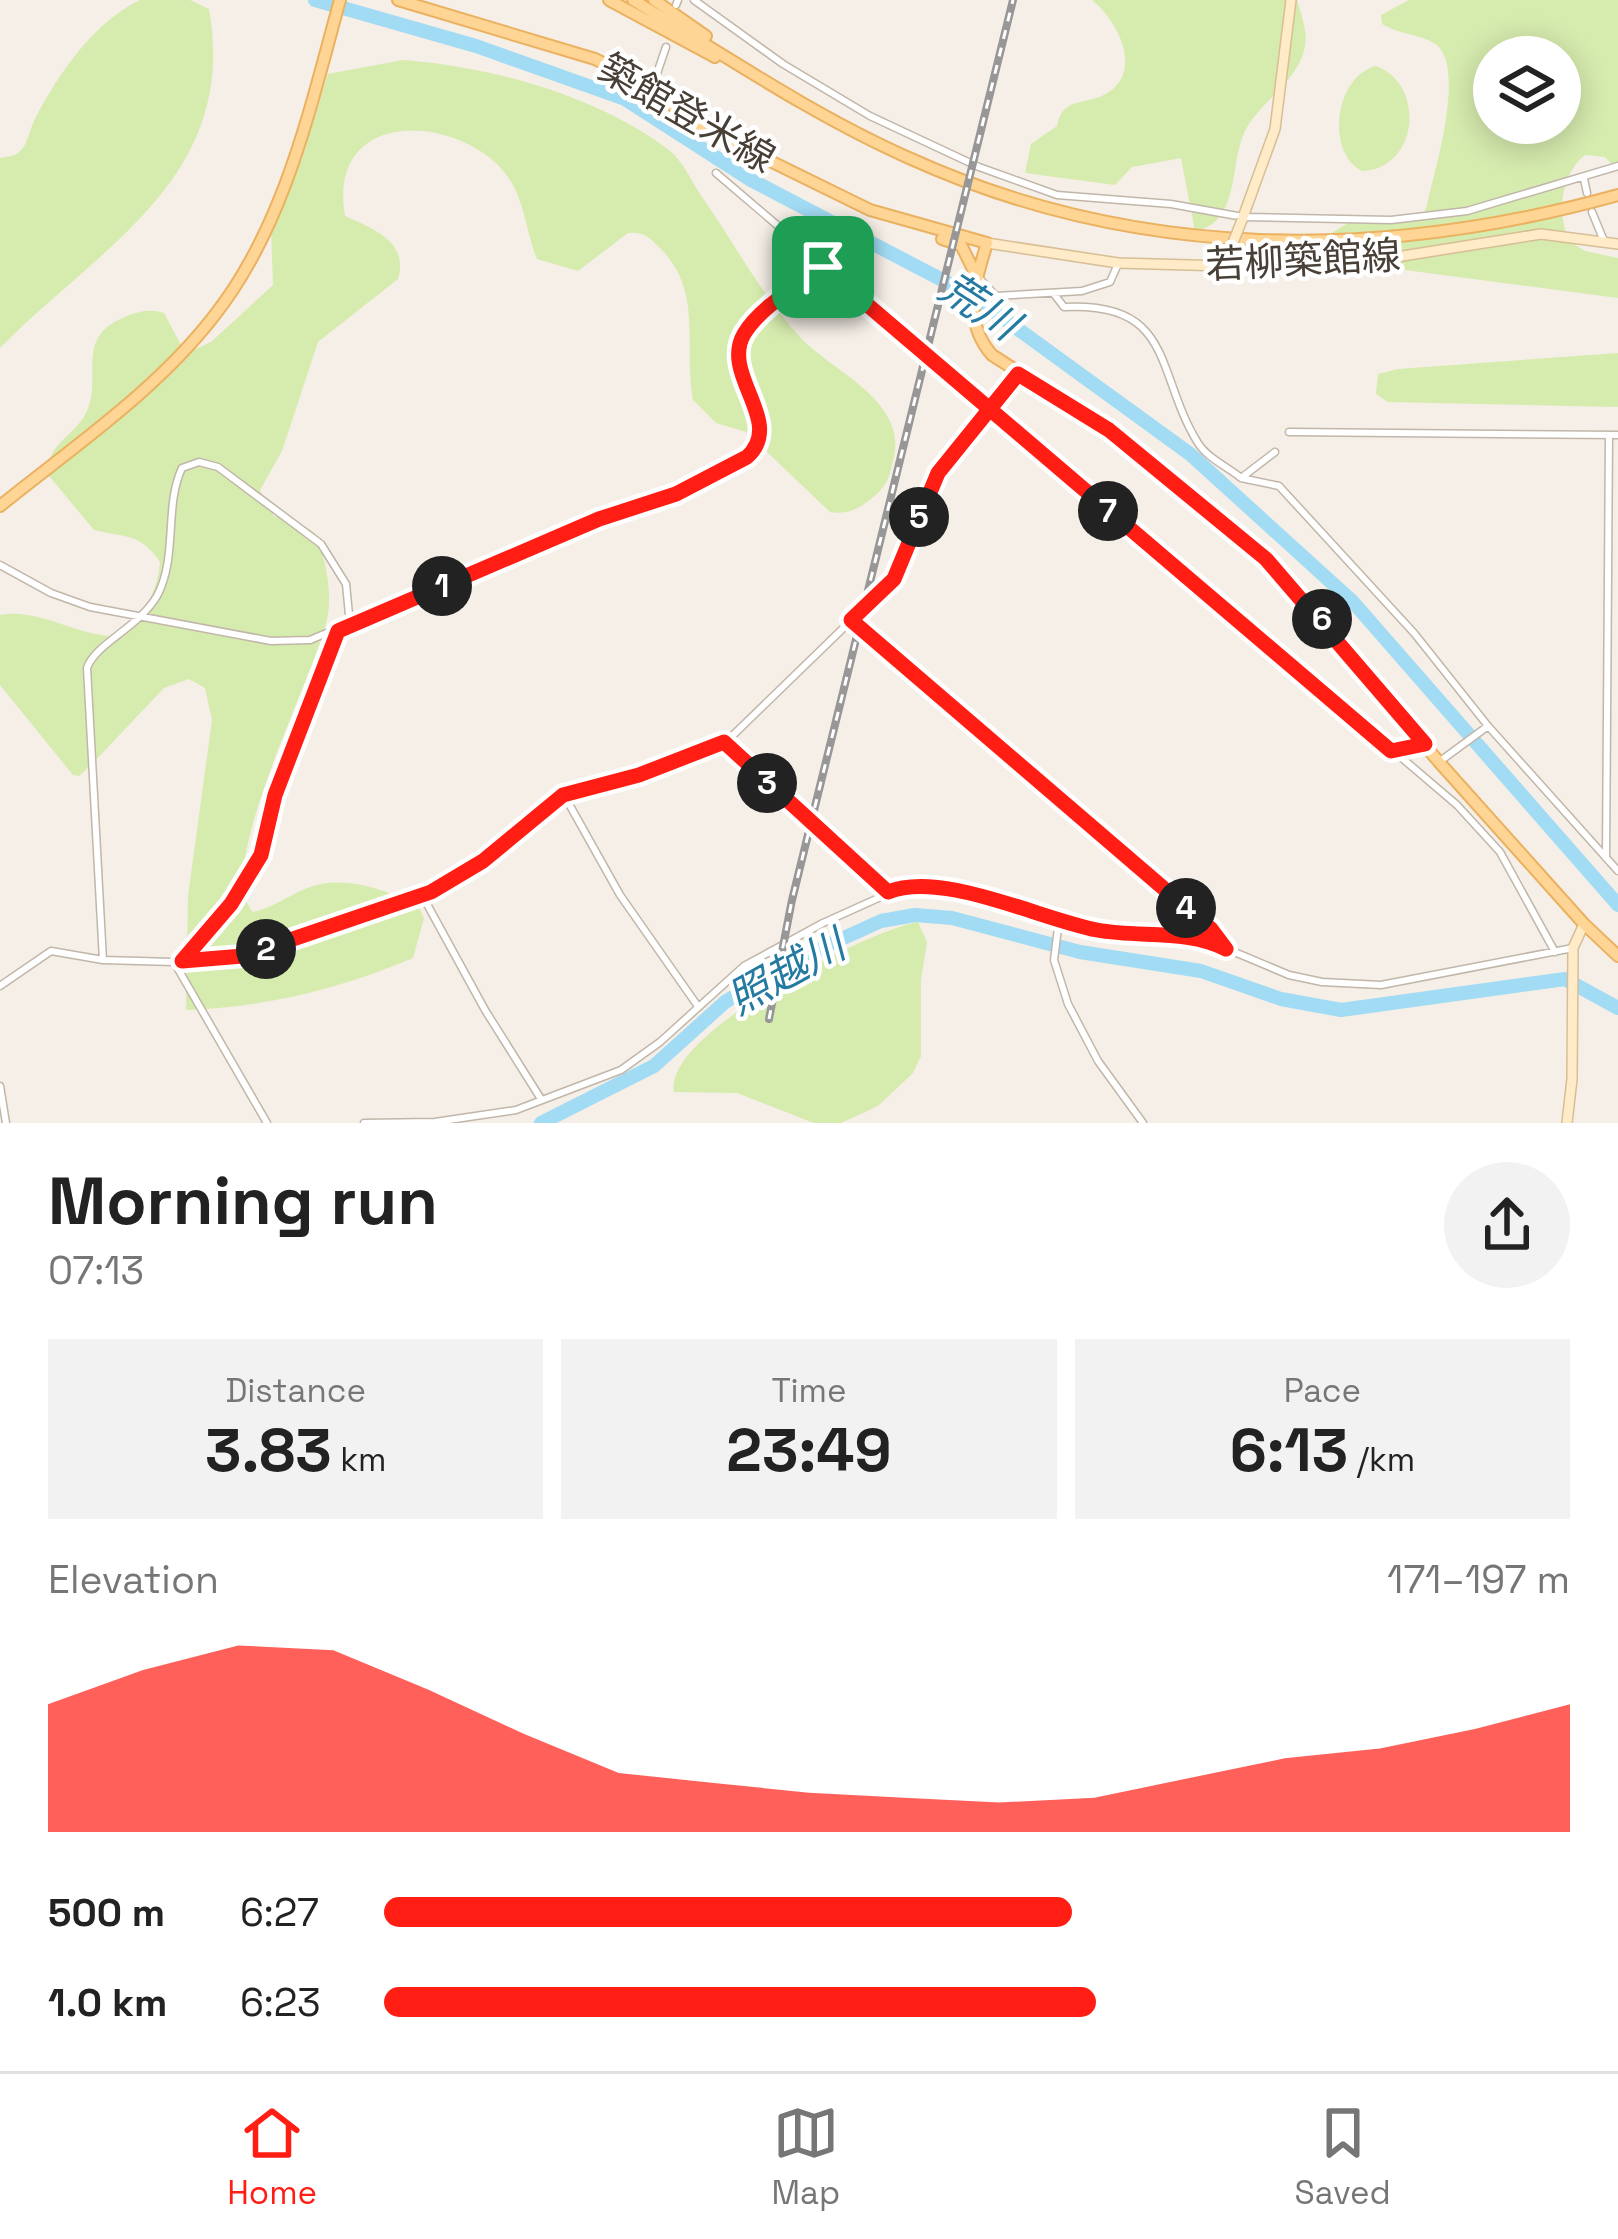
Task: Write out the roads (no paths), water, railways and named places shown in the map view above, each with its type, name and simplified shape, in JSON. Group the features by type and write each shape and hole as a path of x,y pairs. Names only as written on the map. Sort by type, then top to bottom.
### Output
{"main road":[{"path":"0,506 128,403 214,317 275,211 340,0"},
{"name":"築館登米線","path":"398,0 595,58 730,142 870,210 987,243"},
{"path":"609,0 910,159 1003,196 1103,223 1263,243 1408,238 1546,214 1618,195"},
{"path":"633,0 818,112"},
{"path":"654,0 818,112"},
{"path":"1225,266 1275,129 1291,0"},
{"path":"915,226 961,245 976,281"},
{"name":"若柳築館線","path":"987,243 1118,263 1225,266 1371,261 1541,234 1618,244"},
{"path":"987,243 976,281 974,317 982,343 1018,374 1109,430 1266,559 1439,762 1618,956"},
{"path":"1567,1123 1573,951 1584,924"}],"street":[{"path":"694,0 782,64 870,116 1030,189 1242,219 1434,217 1618,166"},
{"path":"652,90 666,46"},
{"path":"716,173 1457,806 1500,852 1555,952"},
{"path":"1584,179 1587,193"},
{"path":"1592,212 1604,242"},
{"path":"0,565 71,601 142,618 272,641 310,640 338,631 599,519 676,494 747,457 755,449 760,428 737,362 743,335 851,244"},
{"path":"976,281 997,296 1054,294 1110,282 1118,263"},
{"path":"1054,294 1064,307 1098,308 1144,324 1160,346 1196,441 1241,478 1279,486 1414,633 1485,728 1618,871"},
{"path":"0,986 51,952 178,961 243,956 457,880 563,795 639,775 724,742 894,579 938,473 1018,374"},
{"path":"1289,432 1613,435 1606,859"},
{"path":"1241,478 1275,452"},
{"path":"103,959 86,668 94,653 142,618 165,574 182,468 199,462 218,467 320,544 346,584 350,626"},
{"path":"851,620 1211,929 1226,949"},
{"path":"178,961 231,904 261,855 275,795 338,631"},
{"path":"1439,762 1485,728"},
{"path":"724,742 888,892"},
{"path":"1391,751 1425,744"},
{"path":"563,795 620,895 697,1005"},
{"path":"364,1123 459,1119 516,1110 635,1062 744,966 888,892 934,886 1116,933 1195,939 1289,976 1381,985 1573,951"},
{"path":"422,895 484,1010 541,1100"},
{"path":"1059,920 1054,960 1069,1004 1098,1061 1144,1123"},
{"path":"178,961 267,1123"},
{"path":"0,1086 6,1123"}],"waterway":[{"name":"荒川","path":"315,0 476,46 625,99 751,180 971,295 1190,454 1353,602 1618,905"},
{"name":"照越川","path":"541,1123 654,1066 725,1002 793,961 881,921 915,915 952,918 1080,952 1201,971 1281,999 1341,1010 1565,979 1618,1008"}],"railway":[{"path":"769,1019 792,900 1013,0"}]}
